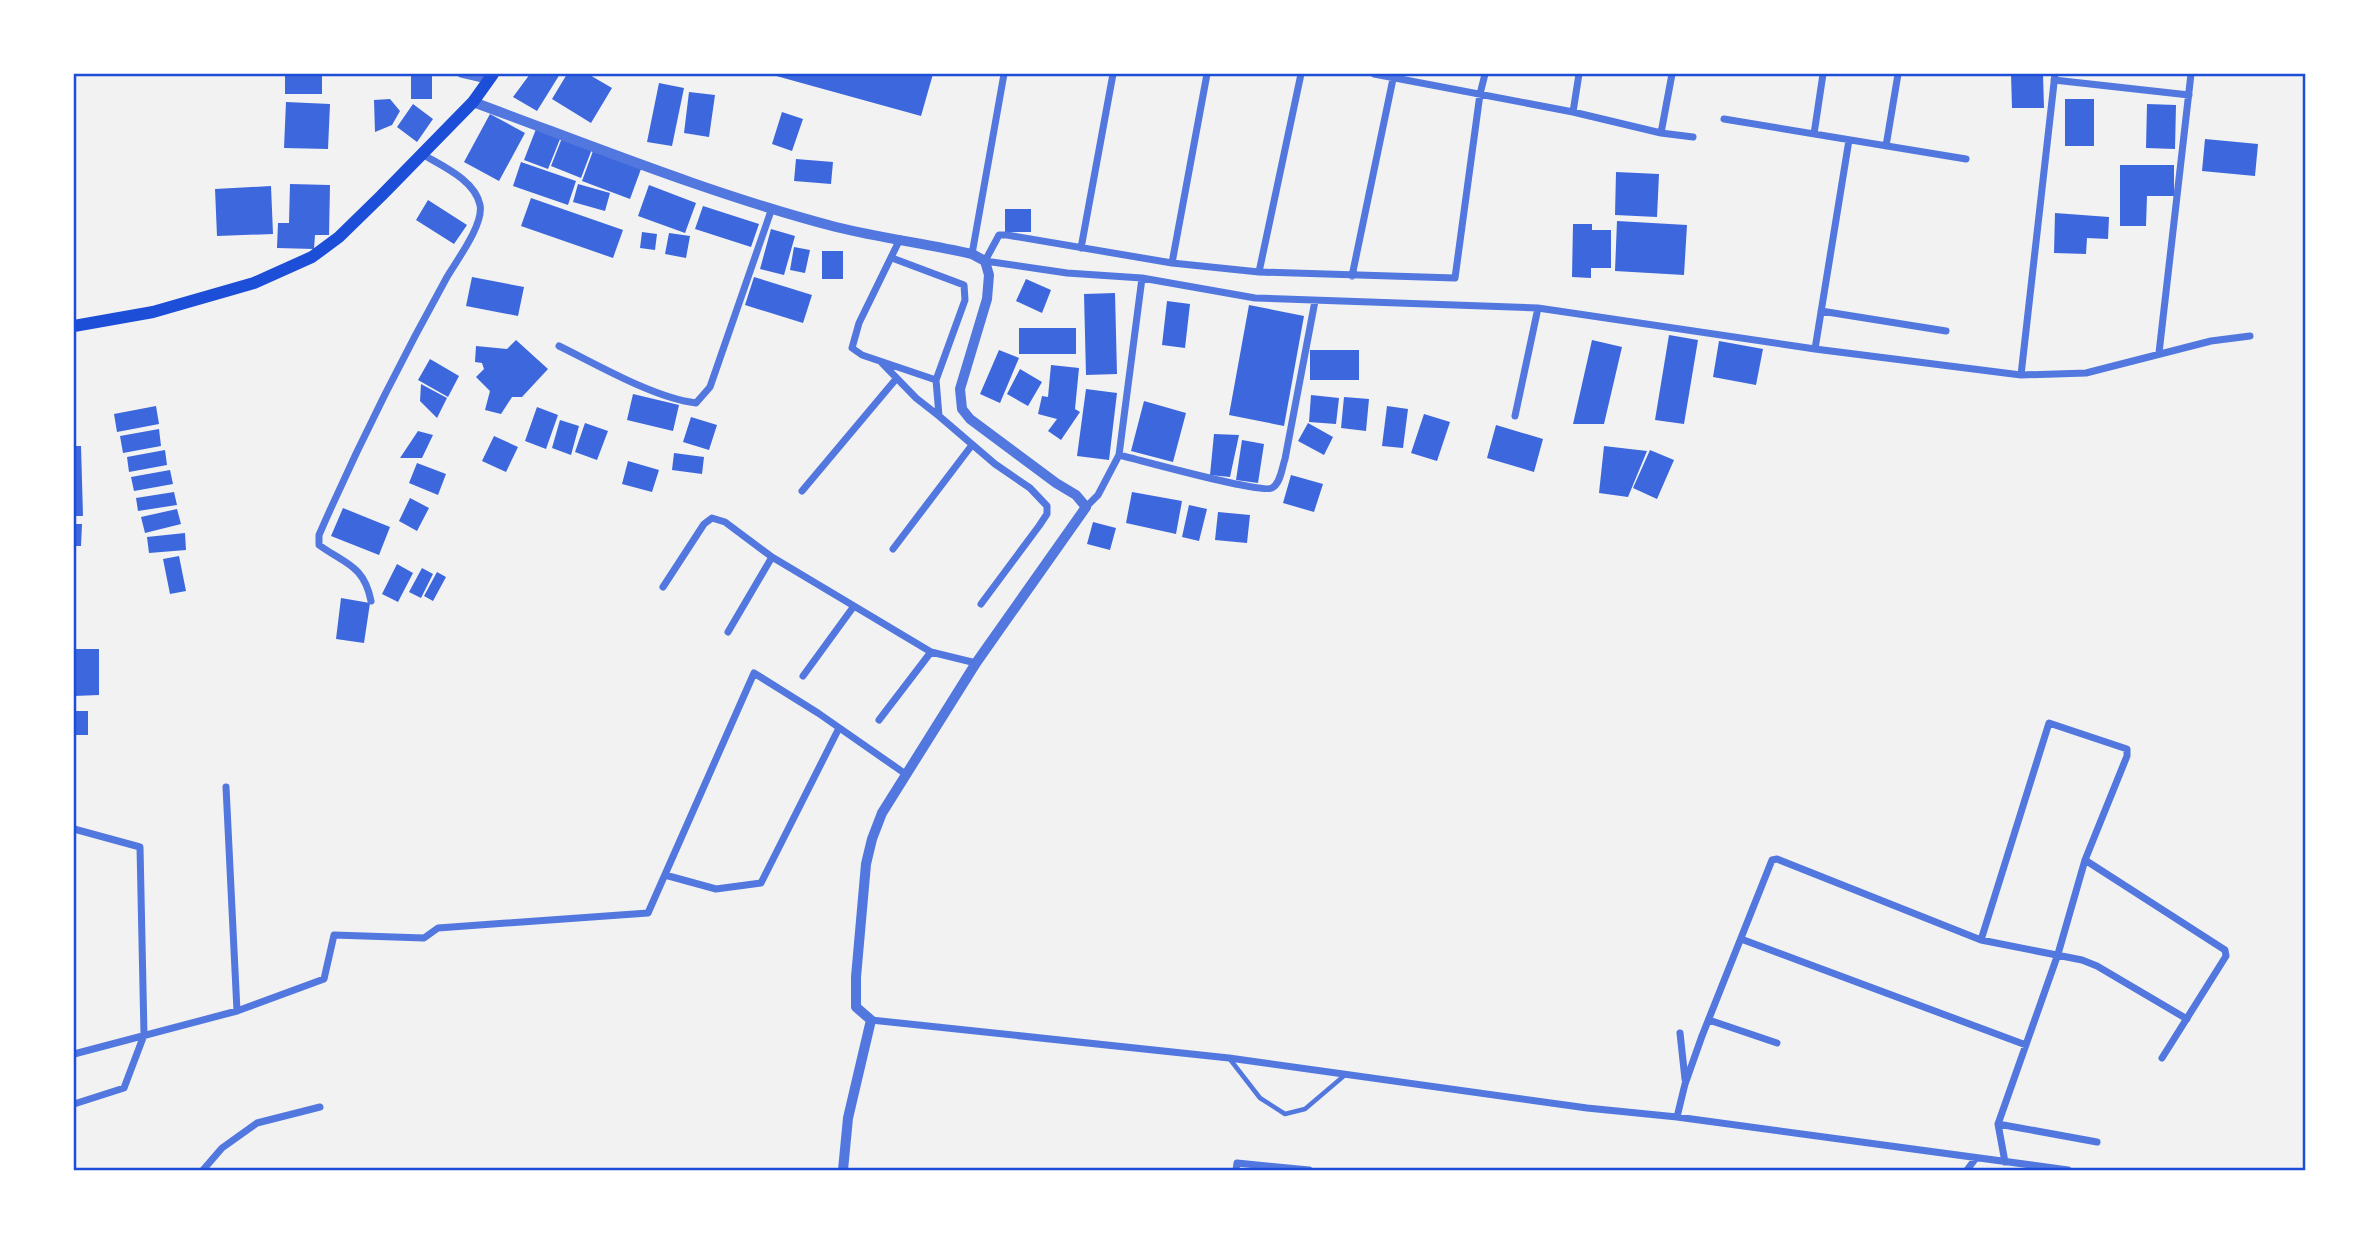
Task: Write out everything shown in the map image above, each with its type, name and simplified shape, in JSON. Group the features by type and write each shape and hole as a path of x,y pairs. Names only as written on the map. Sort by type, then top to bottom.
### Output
{"main road":[{"path":"74,326 153,312 254,283 312,257 340,237 473,102 490,77"}],"street":[{"path":"461,74 490,77"},
{"path":"972,254 1004,74"},
{"path":"1081,248 1113,74"},
{"path":"1172,263 1207,74"},
{"path":"1259,272 1301,74"},
{"path":"1374,74 1393,75 1661,133 1693,137"},
{"path":"1086,507 1076,495 979,426 962,409 960,389 987,299 989,275 985,261 999,235 1027,237 1172,263 1259,272 1455,278 1485,74"},
{"path":"1573,112 1579,74"},
{"path":"1661,133 1672,74"},
{"path":"1814,134 1824,74"},
{"path":"1886,146 1898,74"},
{"path":"2159,353 2191,74"},
{"path":"1352,276 1393,75"},
{"path":"2021,375 2055,77 2189,95"},
{"path":"473,102 658,172 837,227 972,254 985,261 1067,273 1142,278 1255,298 1538,308 1815,349 2021,375 2086,373 2211,341 2250,336"},
{"path":"1724,119 1966,159"},
{"path":"1815,349 1849,140"},
{"path":"371,601 368,586 360,572 319,545 319,535 384,399 481,218 480,203 465,180 422,153"},
{"path":"559,346 653,390 696,403 710,387 772,208"},
{"path":"900,239 859,323 852,345 856,352 936,380"},
{"path":"892,258 964,285 965,300 936,380 939,416"},
{"path":"1142,278 1119,455 1098,495 1086,507 976,663 883,813 872,839 862,898 856,1007 872,1020 1229,1058 2068,1171"},
{"path":"1119,455 1240,484 1270,489 1275,486 1280,477 1315,301"},
{"path":"1515,416 1538,308"},
{"path":"1821,311 1946,331"},
{"path":"881,362 896,379 972,445 1030,488 1047,506 1047,514 981,604"},
{"path":"802,491 896,379"},
{"path":"893,549 972,445"},
{"path":"663,587 704,524 712,518 725,522 772,557 930,652 976,663"},
{"path":"728,632 772,557"},
{"path":"803,676 854,606"},
{"path":"879,720 930,652"},
{"path":"74,1054 237,1012 324,979 334,935 424,938 438,928 648,913 754,673 908,775"},
{"path":"1981,940 2049,723 2127,749 2127,756 2085,860 2058,954 1998,1124 2005,1162"},
{"path":"665,875 716,889 761,883 839,728"},
{"path":"226,787 237,1012"},
{"path":"74,829 140,847 144,1035 124,1087 74,1104"},
{"path":"1677,1117 1685,1084 1709,1020 1770,863 1777,859 1981,940 2058,954 2097,966 2187,1019"},
{"path":"2085,860 2225,950 2226,956 2162,1058"},
{"path":"1741,939 2026,1045"},
{"path":"843,1171 848,1118 872,1020"},
{"path":"1709,1020 1777,1043"},
{"path":"1680,1033 1685,1084"},
{"path":"203,1171 222,1148 257,1123 320,1107"},
{"path":"1998,1124 2097,1142"},
{"path":"1967,1171 1976,1158"},
{"path":"1236,1171 1237,1163 1309,1171"}],"lane":[{"path":"1229,1058 1260,1098 1285,1114 1305,1109 1346,1075"}],"building":[{"path":"285,74 322,74 322,94 285,94"},
{"path":"411,74 432,74 432,99 411,99"},
{"path":"530,74 560,74 537,111 513,97"},
{"path":"567,74 588,74 612,88 591,123 552,99"},
{"path":"769,74 933,74 921,116"},
{"path":"2011,74 2043,74 2044,108 2012,108"},
{"path":"659,83 684,88 672,146 647,142"},
{"path":"689,92 715,95 709,137 684,133"},
{"path":"390,99 400,111 392,125 375,132 374,100"},
{"path":"2065,99 2094,99 2094,146 2065,146"},
{"path":"286,102 330,104 328,149 284,148"},
{"path":"413,104 433,119 417,142 397,127"},
{"path":"2147,104 2176,105 2175,149 2146,148"},
{"path":"782,112 803,119 792,151 772,144"},
{"path":"490,114 525,133 499,181 464,162"},
{"path":"536,129 560,139 548,169 524,160"},
{"path":"562,138 592,149 581,178 551,166"},
{"path":"2205,139 2258,144 2255,176 2202,171"},
{"path":"593,151 641,169 630,199 582,181"},
{"path":"796,159 833,162 831,184 794,181"},
{"path":"521,162 576,181 568,205 513,186"},
{"path":"2120,165 2174,165 2174,196 2147,196 2146,226 2120,226"},
{"path":"1616,172 1659,174 1657,217 1615,215"},
{"path":"290,184 330,185 329,235 315,235 314,249 277,248 278,223 289,223"},
{"path":"578,184 610,193 605,211 573,202"},
{"path":"649,185 696,203 685,233 638,216"},
{"path":"271,186 273,234 217,236 215,189"},
{"path":"531,198 623,230 613,258 521,226"},
{"path":"428,200 467,225 454,244 416,220"},
{"path":"703,206 759,224 751,247 695,229"},
{"path":"1005,209 1031,209 1031,232 1005,232"},
{"path":"2055,213 2109,217 2108,239 2087,238 2086,254 2054,253"},
{"path":"1617,221 1687,225 1684,275 1615,271"},
{"path":"1573,224 1592,224 1592,230 1611,230 1611,268 1591,268 1591,278 1572,277"},
{"path":"771,229 795,236 784,275 760,269"},
{"path":"642,232 657,234 655,250 640,248"},
{"path":"669,233 690,236 686,258 665,254"},
{"path":"794,247 810,250 805,273 790,270"},
{"path":"822,251 843,251 843,279 822,279"},
{"path":"472,277 524,287 518,316 466,306"},
{"path":"754,277 812,295 803,323 745,305"},
{"path":"1026,279 1051,290 1042,313 1016,301"},
{"path":"1115,293 1117,374 1086,375 1084,294"},
{"path":"1167,301 1190,304 1185,348 1162,345"},
{"path":"1249,305 1304,316 1284,426 1229,415"},
{"path":"1019,328 1076,328 1076,354 1019,354"},
{"path":"1669,335 1698,340 1684,424 1655,420"},
{"path":"516,340 548,369 522,397 512,397 501,414 485,410 490,391 476,377 484,369 482,363 475,362 476,346 507,349"},
{"path":"1592,340 1622,347 1604,424 1573,424"},
{"path":"1719,341 1763,349 1756,385 1713,377"},
{"path":"999,350 1019,358 1000,403 980,394"},
{"path":"1310,350 1359,350 1359,380 1310,380"},
{"path":"430,359 459,376 448,397 418,380"},
{"path":"1051,365 1079,368 1075,409 1080,412 1061,440 1048,431 1057,419 1038,414 1042,396 1048,397"},
{"path":"1020,369 1042,382 1028,406 1007,394"},
{"path":"421,384 447,398 437,418 420,401"},
{"path":"1086,389 1117,393 1109,460 1077,456"},
{"path":"633,394 679,405 673,431 627,420"},
{"path":"1311,395 1339,398 1336,424 1309,422"},
{"path":"1344,397 1369,399 1366,431 1341,428"},
{"path":"1144,401 1186,413 1173,462 1131,451"},
{"path":"156,406 159,424 117,432 114,414"},
{"path":"1387,406 1408,409 1403,448 1382,446"},
{"path":"537,407 558,415 546,449 525,441"},
{"path":"1424,414 1450,422 1437,461 1411,453"},
{"path":"691,417 717,425 709,450 683,442"},
{"path":"560,420 579,426 571,455 552,448"},
{"path":"585,423 608,431 597,460 575,452"},
{"path":"1308,423 1333,437 1324,455 1298,441"},
{"path":"1496,425 1543,439 1534,472 1487,458"},
{"path":"159,429 161,446 123,453 120,436"},
{"path":"418,431 433,435 422,458 400,458"},
{"path":"1214,434 1239,435 1230,477 1210,475"},
{"path":"494,436 518,447 506,472 482,461"},
{"path":"1242,440 1264,444 1258,483 1236,480"},
{"path":"74,446 81,446 83,516 74,516"},
{"path":"1604,446 1647,451 1628,497 1599,493"},
{"path":"165,450 167,465 129,472 127,457"},
{"path":"1650,450 1674,460 1657,499 1633,488"},
{"path":"674,453 704,457 702,474 672,470"},
{"path":"628,461 659,470 652,492 622,484"},
{"path":"417,463 446,474 438,495 409,483"},
{"path":"170,470 173,484 134,491 131,477"},
{"path":"1291,475 1323,484 1314,512 1283,503"},
{"path":"174,492 177,505 138,511 136,498"},
{"path":"1132,492 1182,501 1176,534 1126,523"},
{"path":"410,498 429,508 417,531 399,521"},
{"path":"1189,505 1207,509 1199,541 1182,537"},
{"path":"343,508 390,527 379,555 331,536"},
{"path":"177,509 181,524 145,533 141,517"},
{"path":"1218,512 1250,515 1247,543 1215,540"},
{"path":"1093,522 1116,528 1110,550 1087,544"},
{"path":"74,524 82,524 81,546 74,546"},
{"path":"185,533 186,550 149,553 147,537"},
{"path":"179,556 186,591 170,594 163,559"},
{"path":"397,564 413,573 398,602 382,594"},
{"path":"422,568 433,574 421,598 409,592"},
{"path":"437,572 446,577 433,601 424,596"},
{"path":"341,598 370,603 364,643 336,639"},
{"path":"74,649 99,649 99,695 74,696"},
{"path":"74,711 88,711 88,735 74,735"}]}
